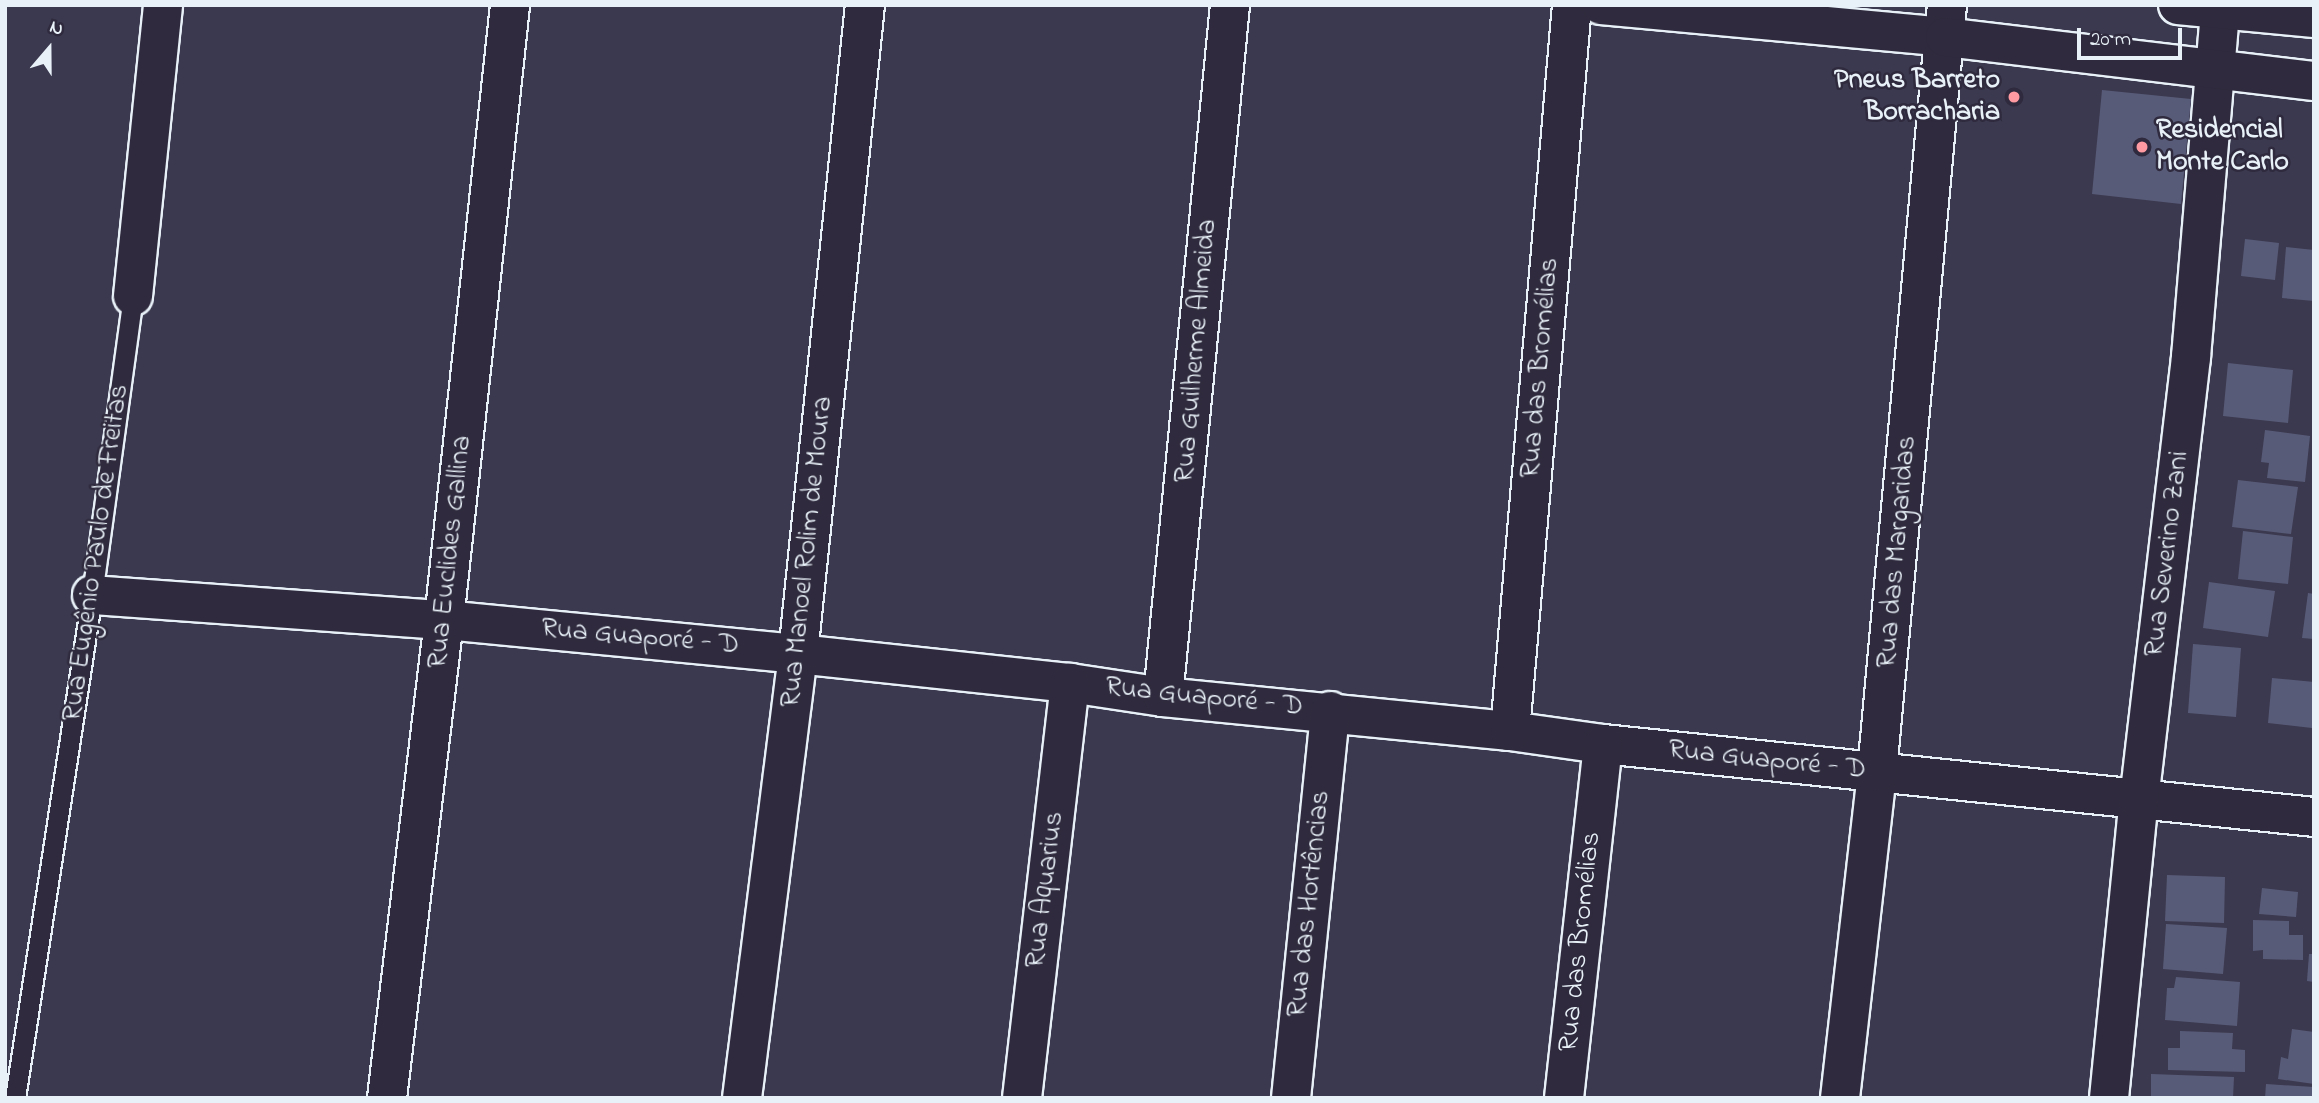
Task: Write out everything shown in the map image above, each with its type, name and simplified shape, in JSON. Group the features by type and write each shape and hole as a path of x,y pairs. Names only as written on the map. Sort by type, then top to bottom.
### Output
{"street":[{"name":"Rua Eugênio Paulo de Freitas","path":"133,296 163,5"},
{"name":"Rua Euclides Gallina","path":"387,1098 444,620 510,5"},
{"name":"Rua Manoel Rolim de Moura","path":"742,1098 798,653 865,5"},
{"name":"Rua Guilherme Almeida","path":"1163,697 1230,5"},
{"name":"Rua das Bromélias","path":"1510,731 1572,5"},
{"path":"1601,5 1946,21 2216,70 2314,81"},
{"path":"2178,5 2296,13"},
{"name":"Rua Severino Zani","path":"2109,1098 2139,800 2191,356 2220,9"},
{"name":"Rua das Margaridas","path":"1840,1098 1877,772 1946,21"},
{"name":"Rua Guaporé - D","path":"92,596 444,620 798,653 1070,683 1163,697 1329,711 1603,744 2314,817"},
{"name":"Rua Aquarius","path":"1021,1098 1070,683"},
{"name":"Rua das Hortências","path":"1291,1098 1329,711"},
{"name":"Rua das Bromélias","path":"1564,1098 1603,744"}],"lane":[{"name":"Rua Eugênio Paulo de Freitas","path":"15,1098 92,596 133,296"}],"building":[{"name":"Residencial Monte Carlo","path":"2102,90 2191,99 2181,204 2092,194"},
{"path":"2245,239 2279,243 2275,280 2241,276"},
{"path":"2286,247 2314,250 2314,301 2282,298"},
{"path":"2228,363 2293,370 2288,423 2223,416"},
{"path":"2265,430 2310,436 2305,482 2267,478 2269,463 2261,462"},
{"path":"2238,480 2298,487 2291,534 2232,527"},
{"path":"2243,531 2293,537 2288,584 2238,579"},
{"path":"2209,582 2275,591 2268,637 2203,628"},
{"path":"2308,593 2314,594 2314,639 2302,638"},
{"path":"2193,644 2241,648 2236,717 2188,713"},
{"path":"2272,678 2314,682 2312,728 2268,723"},
{"path":"2167,875 2225,877 2224,923 2165,921"},
{"path":"2262,888 2298,892 2296,917 2259,914"},
{"path":"2253,920 2289,921 2289,935 2303,935 2303,960 2263,959 2263,950 2253,951"},
{"path":"2166,924 2227,928 2223,974 2163,969"},
{"path":"2309,954 2314,954 2314,982 2307,981"},
{"path":"2176,977 2240,982 2237,1026 2165,1020 2167,988 2174,988"},
{"path":"2292,1029 2314,1032 2314,1084 2278,1079 2281,1057 2288,1059"},
{"path":"2180,1031 2233,1033 2232,1049 2245,1050 2245,1072 2168,1070 2168,1048 2180,1048"},
{"path":"2151,1074 2234,1077 2233,1098 2151,1098"},
{"path":"2266,1084 2314,1087 2314,1098 2265,1098"}],"place":[{"name":"Pneus Barreto Borracharia","path":"2014,97"},
{"name":"Residencial Monte Carlo","path":"2142,147"}]}
